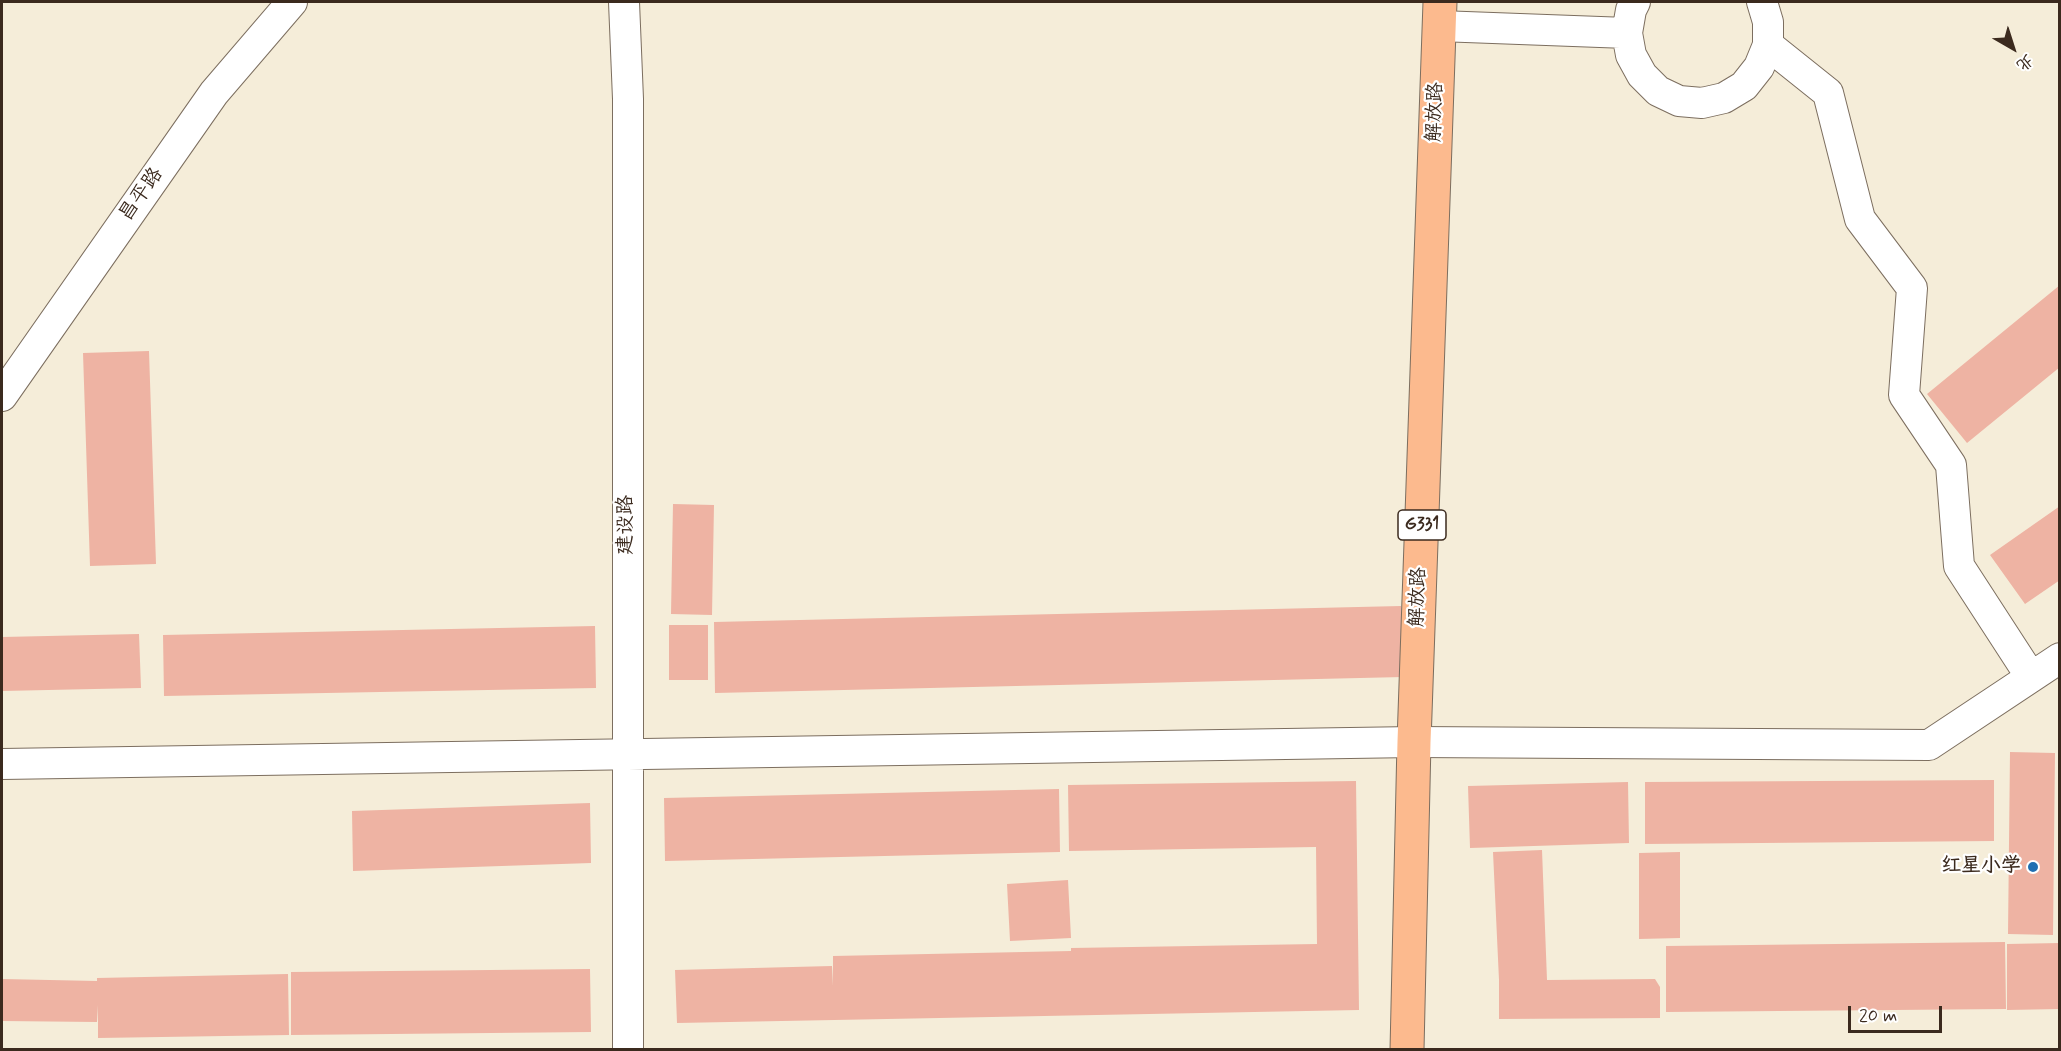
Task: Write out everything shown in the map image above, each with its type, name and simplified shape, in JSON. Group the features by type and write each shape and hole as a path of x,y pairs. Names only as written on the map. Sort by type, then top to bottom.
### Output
{"highway":[{"name":"解放路","path":"1407,1050 1414,742 1440,14"}],"street":[{"name":"昌平路","path":"2,396 214,93 292,2"},
{"name":"建设路","path":"624,2 628,99 628,1050"},
{"path":"1635,2 1631,10 1627,33 1631,55 1642,75 1659,91 1679,101 1702,103 1724,98 1744,86 1760,67 1768,45 1768,22 1762,2"},
{"path":"1440,14 1627,33"},
{"path":"1768,45 1828,93 1860,219 1912,288 1904,395 1951,465 1959,566 2031,677"},
{"path":"2,764 1414,742 1929,745 2060,658"}],"building":[{"path":"2060,285 2060,367 1967,443 1927,394"},
{"path":"149,351 156,564 90,566 83,353"},
{"path":"673,504 714,505 712,615 671,614"},
{"path":"2060,506 2060,580 2025,604 1990,555"},
{"path":"1401,606 1403,677 715,693 714,622"},
{"path":"669,625 708,625 708,680 669,680"},
{"path":"595,626 596,688 164,696 163,635"},
{"path":"139,634 141,688 2,691 2,637"},
{"path":"2010,752 2055,753 2053,935 2008,934"},
{"path":"1994,780 1994,841 1645,844 1645,782"},
{"path":"1356,781 1359,1010 677,1023 675,970 832,966 833,986 833,956 1071,951 1071,948 1317,944 1316,847 1069,851 1068,785"},
{"path":"1628,782 1629,843 1470,848 1468,786"},
{"path":"1059,789 1060,852 665,861 664,798"},
{"path":"590,803 591,863 353,871 352,811"},
{"path":"1542,850 1547,980 1655,979 1660,987 1660,1018 1499,1019 1493,852"},
{"path":"1680,852 1680,938 1639,939 1639,853"},
{"path":"1068,880 1071,938 1010,941 1007,884"},
{"path":"2005,942 2006,1009 1666,1012 1666,946"},
{"path":"2060,943 2060,1009 2007,1010 2007,944"},
{"path":"590,969 591,1032 291,1035 291,972"},
{"path":"288,974 289,1035 98,1038 98,1005 97,1022 2,1021 2,979 97,981 97,978"}],"place":[{"name":"红星小学","path":"2033,867"}]}
